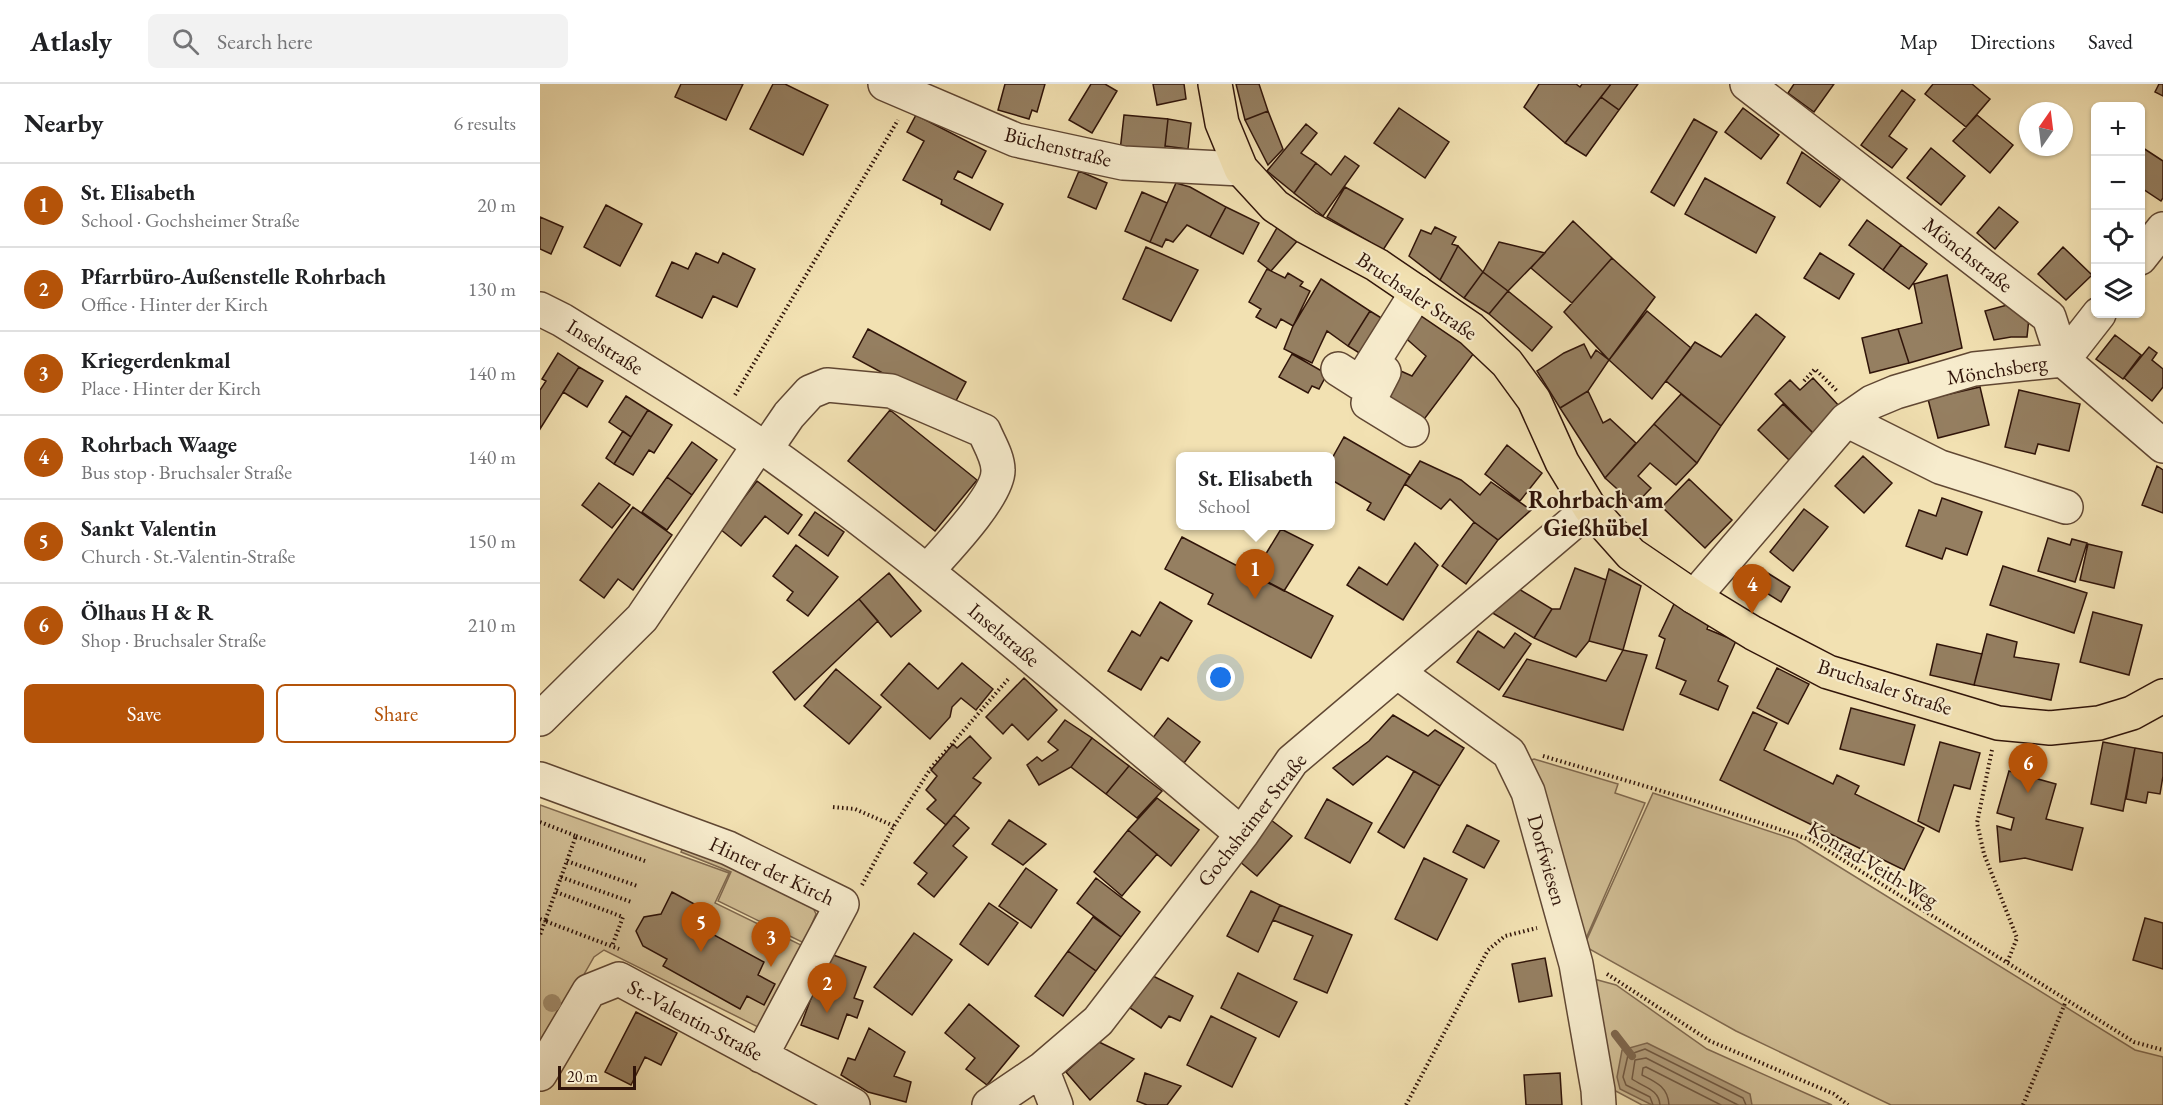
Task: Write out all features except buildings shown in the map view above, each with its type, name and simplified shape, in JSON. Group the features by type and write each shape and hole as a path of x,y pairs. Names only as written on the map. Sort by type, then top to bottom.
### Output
{"main road":[{"name":"Bruchsaler Straße","path":"1215,84 1222,123 1241,169 1275,206 1306,227 1377,265 1471,329 1507,363 1534,400 1562,462 1590,508 1631,554 1694,597 1753,633 1828,672 1998,723 2050,728 2098,723 2132,713 2163,696"}],"street":[{"name":"Mönchstraße","path":"1747,84 2049,317 2063,360"},
{"name":"Büchenstraße","path":"899,90 1016,141 1123,163 1241,169"},
{"path":"2145,252 2163,229"},
{"path":"1338,369 1360,383 1417,292"},
{"name":"Inselstraße","path":"540,309 562,320 762,447 927,571 1242,834"},
{"name":"Mönchsberg","path":"1694,597 1852,416 1872,402 1896,392 1974,369 2063,360 2096,318"},
{"path":"2063,360 2163,446"},
{"path":"1372,365 1384,372 1368,403 1412,430"},
{"path":"540,719 642,618 762,447 810,392 827,385 891,391 984,431 997,461 999,473 990,494 950,546 927,571"},
{"path":"1852,416 1940,467 2066,507"},
{"name":"Gochsheimer Straße","path":"989,1105 1042,1069 1098,1021 1242,834 1292,761 1590,508"},
{"name":"Dorfwiesen","path":"1397,672 1509,753 1527,792 1576,964 1599,1105"},
{"name":"Hinter der Kirch","path":"540,779 728,848 842,904 761,1056"},
{"name":"St.-Valentin-Straße","path":"540,1074 589,992 619,979 853,1105"},
{"path":"1042,1069 1056,1105"}],"path":[{"path":"721,419 899,90"},
{"path":"1804,381 1815,369 1852,416"},
{"path":"842,904 863,884 894,826 931,768 1028,656"},
{"path":"1998,723 1977,823 1984,854 2017,938 2007,963"},
{"name":"Konrad-Veith-Weg","path":"1509,753 1529,752 1811,840 2134,1042 2163,1050"},
{"path":"833,807 855,809 894,826"},
{"path":"540,822 645,861"},
{"path":"540,935 576,836"},
{"path":"567,861 637,886"},
{"path":"561,877 631,902"},
{"path":"556,892 623,918 612,946"},
{"path":"540,919 622,950"},
{"path":"1406,1105 1488,950 1505,936 1564,921"},
{"path":"1576,964 1595,966 1710,1041 1834,1094 1848,1105"},
{"path":"2023,1105 2066,1000"}],"shaded area":[{"path":"1534,759 1618,784 1615,793 1645,803 1584,943 1528,761"},
{"path":"1653,793 1796,840 2135,1050 2163,1057 2163,1105 1891,1105 1736,1031 1584,946"},
{"path":"540,805 729,873 715,903 803,946 764,1030 604,950 594,957 540,1051"},
{"path":"685,841 808,897 816,914 804,943 718,901 731,872 681,852"},
{"path":"1594,979 1616,985 1707,1049 1832,1105 1642,1105 1610,1088"}],"water":[{"path":"1647,1043 1750,1094 1752,1105 1652,1105 1620,1089 1617,1077 1622,1050"}],"waterway":[{"path":"1615,1034 1632,1056"}],"place":[{"name":"St. Elisabeth","path":"1255,599"},
{"name":"Rohrbach Waage","path":"1752,614"},
{"name":"Ölhaus H & R","path":"2028,793"},
{"name":"Sankt Valentin","path":"701,952"},
{"name":"Kriegerdenkmal","path":"771,967"},
{"name":"Pfarrbüro-Außenstelle Rohrbach","path":"827,1013"}],"district":[{"name":"Rohrbach am Gießhübel","path":"1596,514"}]}
